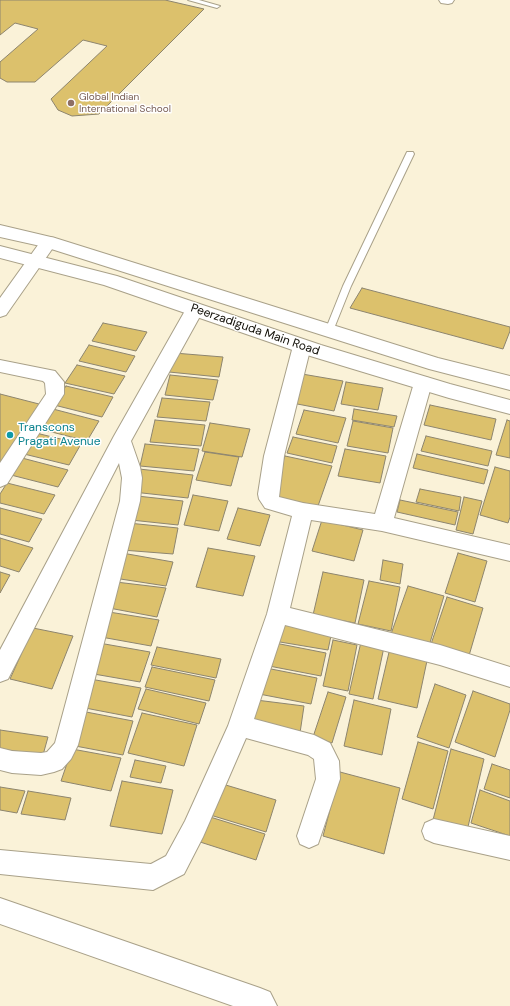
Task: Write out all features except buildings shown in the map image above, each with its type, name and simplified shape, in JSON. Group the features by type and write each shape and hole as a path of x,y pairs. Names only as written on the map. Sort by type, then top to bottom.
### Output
{"street":[{"name":"Peerzadiguda Main Road","path":"0,231 49,242 206,290 329,331 436,364 510,384"},
{"path":"0,311 49,242"},
{"name":"Peerzadiguda Main Road","path":"0,252 110,280 302,346 510,407"},
{"path":"0,672 121,441 195,309"},
{"path":"302,346 274,456 268,494 272,503 303,511 382,523 510,553"},
{"path":"0,366 49,376 55,382 55,394 0,479"},
{"path":"382,523 424,383"},
{"path":"0,759 12,762 41,764 54,761 66,745 130,501 131,472 121,441"},
{"path":"0,862 153,877 175,865 240,726 278,614 303,511"},
{"path":"278,614 440,655 510,677"},
{"path":"240,726 314,746 322,751 328,761 328,779 309,836"},
{"path":"434,831 510,848"},
{"path":"0,911 260,1002 264,1006"}],"lane":[{"path":"191,0 217,6"},
{"path":"329,331 347,286 410,154"}],"place":[{"name":"Global Indian International School","path":"71,103"},
{"name":"Transcons Pragati Avenue","path":"10,435"}]}
